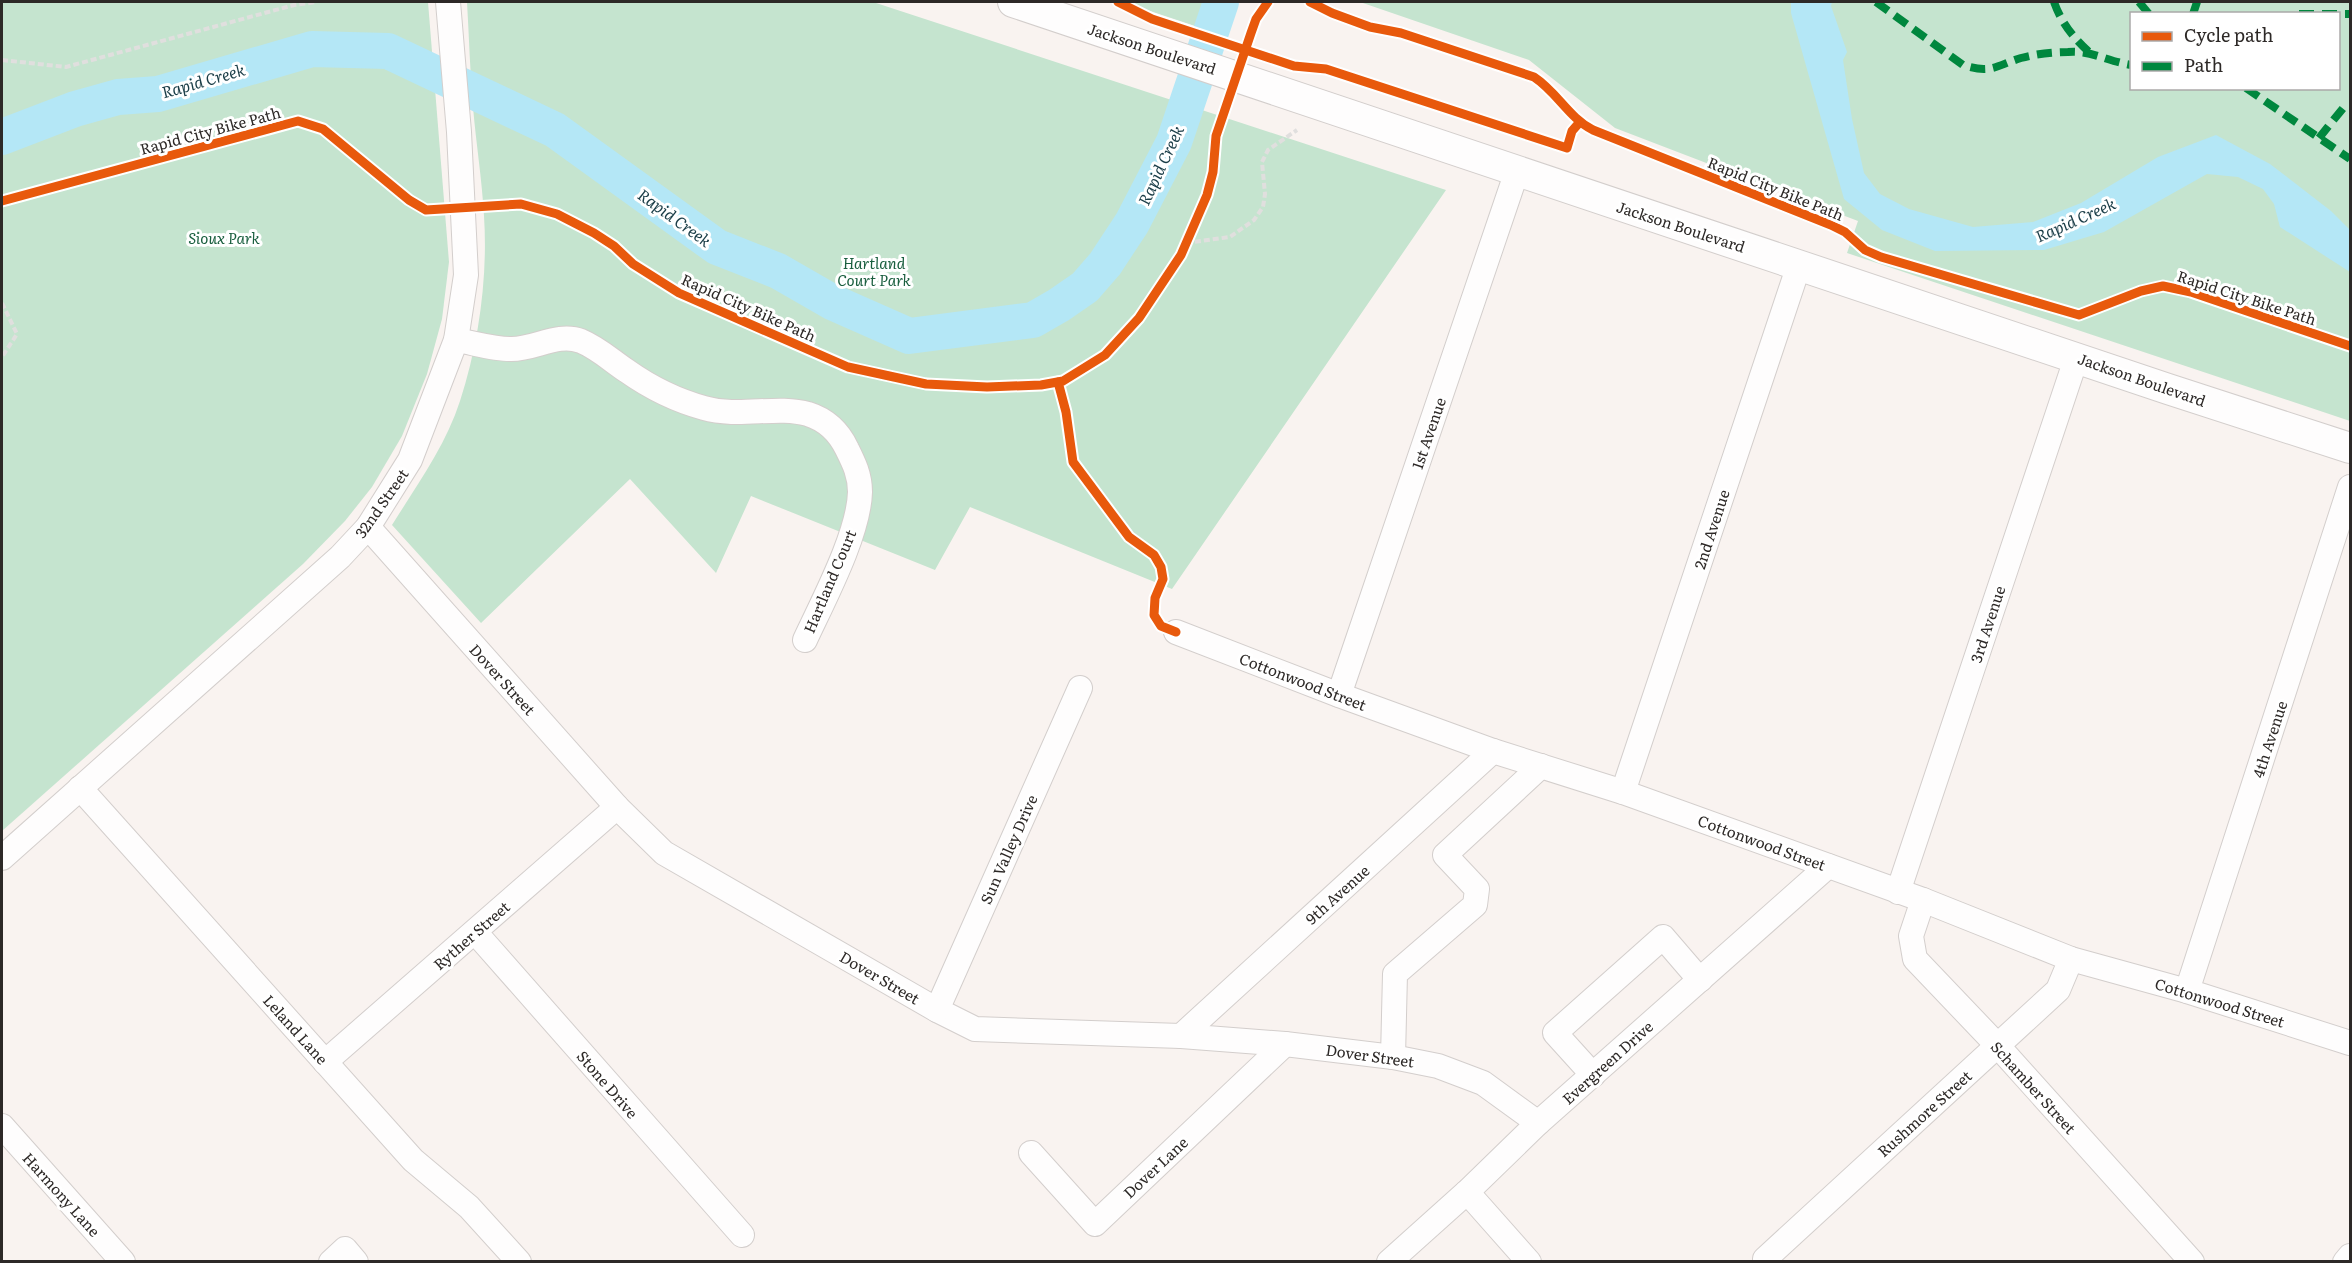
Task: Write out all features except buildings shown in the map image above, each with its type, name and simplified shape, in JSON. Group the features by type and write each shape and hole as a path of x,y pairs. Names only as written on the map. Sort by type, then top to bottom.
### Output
{"main road":[{"name":"Jackson Boulevard","path":"1013,2 2350,448"}],"street":[{"name":"32nd Street","path":"2,858 340,557 368,527 410,460 456,340 466,275 459,132 448,7"},
{"name":"1st Avenue","path":"1339,695 1517,171"},
{"name":"2nd Avenue","path":"1623,792 1799,265"},
{"name":"Hartland Court","path":"456,340 510,350 557,339 579,340 657,391 681,402 716,411 753,413 782,411 808,414 833,426 857,468 860,492 852,528 835,575 805,640"},
{"name":"3rd Avenue","path":"1898,892 2076,357"},
{"name":"4th Avenue","path":"2187,991 2350,487"},
{"name":"Dover Street","path":"368,527 616,807 664,853 937,1010 975,1029 1181,1036 1285,1044 1393,1057 1438,1066 1483,1083 1538,1123"},
{"name":"Cottonwood Street","path":"1176,632 1493,751 1623,792 1923,900 2071,959 2187,991 2350,1042"},
{"name":"Sun Valley Drive","path":"937,1010 1080,688"},
{"name":"9th Avenue","path":"1181,1036 1493,751"},
{"path":"1393,1057 1395,974 1475,905 1477,889 1445,855 1541,766"},
{"name":"Leland Lane","path":"80,788 413,1160 470,1207 519,1262"},
{"name":"Ryther Street","path":"326,1062 616,807"},
{"name":"Evergreen Drive","path":"1389,1262 1467,1192 1538,1123 1828,866"},
{"name":"Schamber Street","path":"1923,900 1911,936 1915,959 1997,1046 2192,1262"},
{"name":"Stone Drive","path":"475,932 742,1235"},
{"path":"1593,1075 1555,1034 1663,937 1700,980"},
{"name":"Rushmore Street","path":"1765,1259 2058,990 2071,959"},
{"name":"Dover Lane","path":"1031,1153 1095,1224 1285,1044"},
{"name":"Harmony Lane","path":"2,1126 123,1262"},
{"path":"1467,1192 1529,1262"},
{"path":"331,1262 345,1250 356,1262"},
{"path":"2345,1262 2350,1256"}],"path":[{"path":"2,60 66,68 294,5 317,2"},
{"path":"1181,255 1188,239 1230,237 1254,220 1263,207 1265,194 1262,162 1268,150 1297,130"},
{"path":"2,303 17,334 2,357"}],"green space":[{"name":"Sioux Park","path":"2,2 428,2 449,262 442,319 427,374 402,436 372,487 345,521 303,564 2,831"},
{"name":"Hartland Court Park","path":"467,2 873,2 1446,190 1172,589 970,507 935,570 751,496 716,573 630,479 481,623 392,525 430,464 454,417 467,379 481,309 485,262 484,216 473,107"},
{"path":"1127,2 1221,2 1210,31"},
{"path":"1360,2 2350,2 2350,421 1847,253 1858,221 1615,128 1529,60"}],"water":[{"path":"1207,2 1234,2 1226,29 1201,21"},
{"path":"1791,2 1832,2 1831,6 1847,52 1843,60 1852,119 1864,173 1880,194 1909,209 1973,227 2033,222 2081,203 2158,157 2216,135 2270,164 2331,211 2350,230 2350,272 2280,227 2274,204 2263,189 2238,177 2207,174 2104,232 2044,250 1935,251 1882,230 1844,199 1791,13"}],"waterway":[{"name":"Rapid Creek","path":"2,137 75,109 118,97 158,94 312,49 388,51 555,130 717,247 778,271 832,302 909,336 1033,320 1085,287 1105,264 1132,223 1174,142 1221,2"}],"marked path":[{"path":"1876,2 1963,65 1972,68 1993,68 2021,58 2062,52 2092,54 2130,64"},
{"path":"2054,2 2069,30 2090,53"},
{"path":"2139,2 2147,12"},
{"path":"2194,12 2197,2"},
{"path":"2340,14 2350,14"},
{"path":"2249,90 2350,159"},
{"path":"2319,138 2344,107"}],"cycle path":[{"path":"1118,2 1152,19 1294,66 1326,69 1567,148 1572,131 1579,123"},
{"name":"Rapid City Bike Path","path":"2,201 298,121 323,129 409,200 426,210 521,204 557,214 594,233 614,246 633,264 679,293 848,367 926,384 987,387 1041,385 1063,381 1105,355 1139,318 1181,255 1207,195 1213,172 1216,136 1251,33 1256,19 1268,2"},
{"name":"Rapid City Bike Path","path":"1310,2 1370,27 1401,33 1534,77 1550,90 1577,119 1593,130 1831,225 1845,232 1865,250 1881,257 2079,315 2141,291 2163,286 2191,292 2350,346"},
{"path":"1058,382 1066,412 1073,462 1129,537 1154,555 1161,567 1163,579 1155,598 1154,615 1161,626 1176,632"}]}
